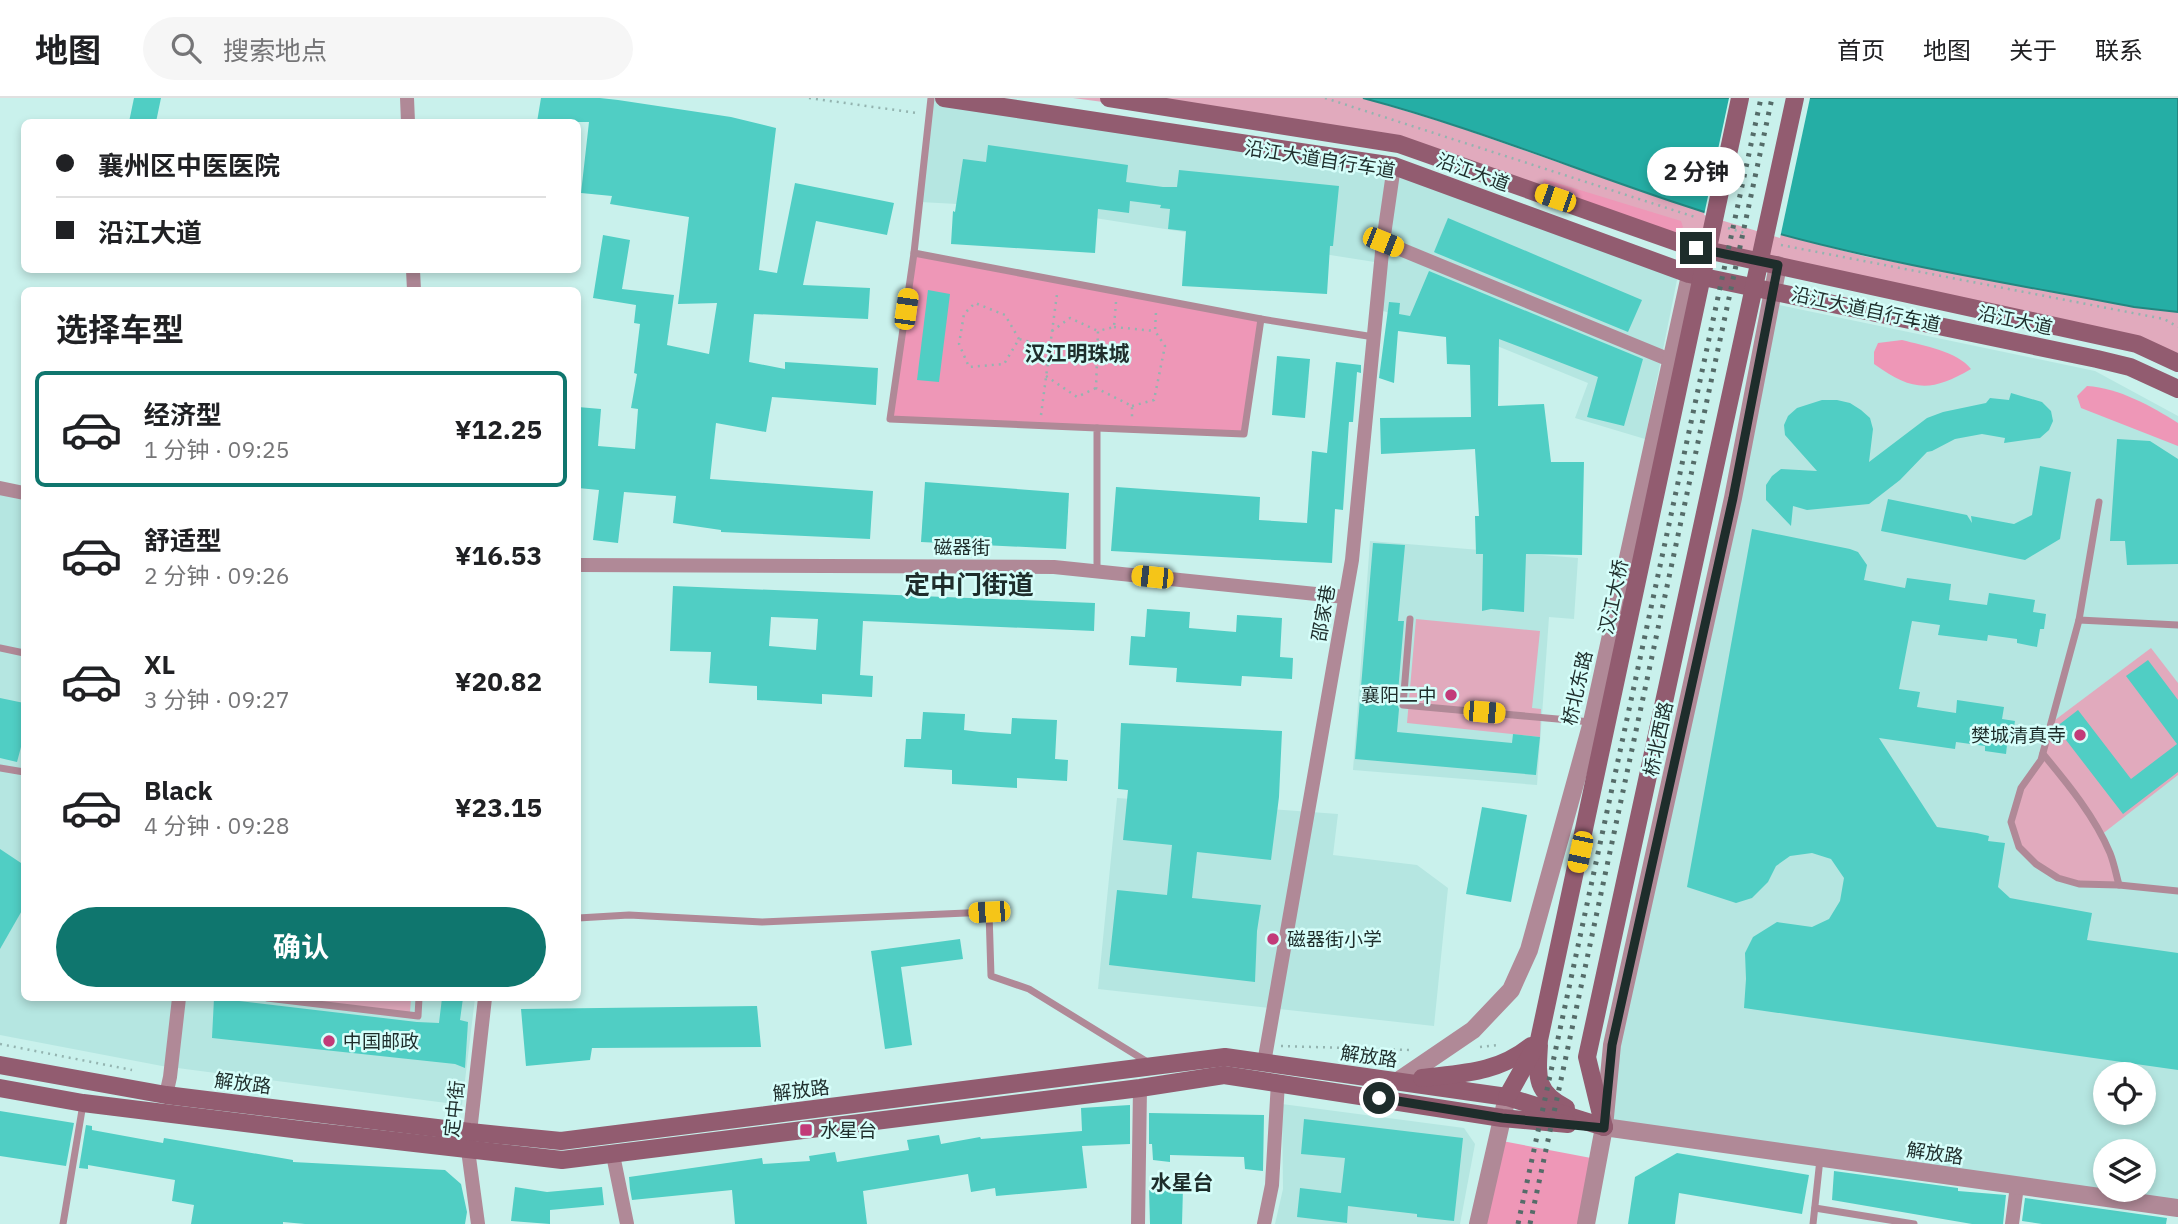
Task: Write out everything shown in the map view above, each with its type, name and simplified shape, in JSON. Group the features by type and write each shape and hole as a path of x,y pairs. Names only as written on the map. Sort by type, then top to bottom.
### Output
{"main road":[{"name":"沿江大道","path":"944,98 1394,166 1689,274 2096,359 2130,367 2178,389"},
{"name":"沿江大道","path":"1109,98 1399,144 1696,248 2137,344 2178,363"},
{"name":"汉江大桥","path":"1507,1097 1539,1040 1740,98"},
{"path":"1604,1128 1587,1057 1795,98"},
{"path":"1398,1082 1494,1067 1515,1059 1539,1040"},
{"path":"1539,1040 1537,1072 1541,1086 1551,1101 1604,1128"},
{"name":"解放路","path":"0,1088 83,1103 469,1141 561,1141 1266,1054 1398,1082 1507,1097 1604,1128"},
{"name":"解放路","path":"0,1065 166,1095 469,1141 562,1160 1140,1088 1224,1075 1502,1118 1604,1128"}],"street":[{"path":"407,98 408,119"},
{"name":"邵家巷","path":"1266,1054 1352,560 1383,242 1394,166"},
{"path":"1383,242 1670,360"},
{"name":"桥北东路","path":"1398,1082 1473,1030 1511,990 1529,950 1592,722 1696,248"},
{"name":"桥北西路","path":"1586,1224 1604,1128 1612,1045 1733,498 1778,265"},
{"path":"0,488 21,492"},
{"name":"磁器街","path":"581,565 1054,567 1345,597"},
{"path":"166,1095 179,1001"},
{"name":"定中街","path":"478,1224 469,1141 485,1001"},
{"path":"1264,1224 1272,1185 1278,1082"},
{"path":"1138,1224 1140,1088"},
{"path":"1478,1224 1507,1097"},
{"name":"解放路","path":"1604,1128 2178,1208"},
{"path":"613,1155 627,1224"},
{"path":"2012,1224 2017,1186"}],"lane":[{"path":"931,98 914,253 890,419 1244,434 1261,319"},
{"path":"914,253 1261,319 1374,337"},
{"path":"1097,428 1097,571"},
{"path":"2099,502 2079,620 2043,754 2021,788 2011,822 2019,847 2036,864 2058,878 2078,884 2178,891"},
{"path":"1410,619 1403,705 1592,722"},
{"path":"2079,620 2178,625"},
{"path":"0,648 21,652"},
{"path":"2043,754 2091,818 2111,854 2119,885"},
{"path":"0,768 21,772"},
{"path":"581,918 629,915 762,922 989,912 991,976 1029,989 1155,1067"},
{"path":"292,1001 418,1016 419,1001"},
{"path":"63,1224 83,1103"},
{"path":"1813,1224 1821,1158"},
{"path":"1815,1208 1914,1224"}],"path":[{"path":"809,98 929,114"},
{"path":"1040,426 1059,281"},
{"path":"1114,327 1116,302"},
{"path":"1019,340 1004,365 969,367 959,344 964,314 975,303 1005,315 1019,340 1050,347"},
{"path":"1096,388 1132,406 1154,400 1165,346 1154,331 1156,308"},
{"path":"1052,331 1070,318 1098,331 1114,327 1154,331"},
{"path":"1096,388 1098,331"},
{"path":"1046,376 1077,397 1096,388"},
{"path":"1131,429 1132,406"},
{"path":"0,1044 170,1077"},
{"path":"1471,1048 1499,1045"},
{"path":"1266,1054 1444,1051"}],"shaded area":[{"path":"931,98 1394,166 1679,270 1645,439 1575,418 1588,383 1475,337 1376,309 1381,263 1031,208 920,202"},
{"path":"1073,98 1363,98 1455,126 1657,197 1774,233 1868,257 2134,307 2178,312 2178,363 2136,344 1688,246 1399,144"},
{"path":"1544,179 1681,221 1683,227 1679,232 1672,233 1542,186"},
{"path":"914,253 1261,319 1244,434 890,419"},
{"path":"1770,303 2095,371 2178,416 2178,1208 2135,1202 2156,1202 2156,1139 2093,1139 2093,1196 1604,1127"},
{"path":"1902,340 1949,353 1971,369 1932,385 1921,386 1899,380 1874,364 1874,352 1878,343"},
{"path":"2087,386 2123,394 2178,423 2178,446 2081,408 2077,396"},
{"path":"0,492 21,496 21,1001 475,1001 462,1105 162,1066 0,1035"},
{"name":"襄阳二中","path":"1370,541 1578,558 1574,619 1549,617 1537,785 1353,770"},
{"path":"1416,619 1540,631 1532,708 1541,709 1540,737 1407,723"},
{"path":"2151,648 2178,683 2178,775 2101,835 2119,885 2079,884 2058,878 2019,847 2011,822 2021,788 2041,760 2051,723"},
{"name":"磁器街小学","path":"1117,798 1338,814 1333,855 1417,865 1448,888 1434,1026 1098,989"},
{"path":"304,1001 411,1001 410,1013"},
{"path":"1282,1104 1464,1128 1475,1144 1460,1224 1275,1224 1283,1189"},
{"path":"1497,1140 1591,1158 1586,1224 1478,1224"}],"water":[{"path":"1363,98 2178,98 2178,312 2134,307 1954,273 1864,255 1776,233 1672,202 1467,130"}],"pier":[{"path":"1729,98 1810,98 1780,238 1704,215"}],"building":[{"path":"134,98 161,98 157,119 130,119"},
{"path":"541,98 600,98 731,117 776,128 759,270 777,273 795,183 894,203 887,235 816,221 803,285 870,288 868,319 754,314 749,362 785,369 785,362 878,368 876,405 772,397 766,432 716,423 710,479 873,491 870,539 721,532 673,523 676,496 624,492 618,543 593,540 599,490 581,488 581,407 601,409 598,446 635,449 638,409 631,408 637,374 634,373 640,324 634,323 636,305 593,298 603,235 630,240 622,289 674,295 667,345 709,354 717,303 678,304 689,217 610,204 612,196 581,193 589,122 581,122 581,119 538,119"},
{"path":"988,145 1128,165 1126,182 1163,187 1177,187 1179,170 1339,186 1333,246 1330,246 1327,294 1182,286 1186,231 1168,229 1170,209 1160,208 1161,205 1130,201 1129,213 1098,209 1095,253 951,244 953,211 955,212 963,159 986,162"},
{"path":"1448,218 1642,300 1628,332 1434,252"},
{"path":"1429,271 1643,359 1624,426 1587,417 1598,377 1499,339 1498,406 1544,404 1551,462 1584,462 1582,555 1526,554 1524,612 1491,609 1482,611 1483,554 1476,554 1475,516 1479,516 1475,449 1381,454 1380,418 1471,417 1470,365 1447,364 1446,337 1398,331 1394,383 1379,378 1389,302 1400,303 1399,314 1410,316"},
{"path":"928,290 950,294 939,382 917,380"},
{"path":"1277,356 1310,359 1305,418 1272,415"},
{"path":"1336,362 1361,365 1361,373 1357,372 1353,422 1349,422 1343,510 1335,509 1332,563 1111,551 1116,487 1260,497 1259,520 1307,523 1312,451 1327,453"},
{"path":"2011,393 2042,402 2051,411 2053,421 2049,430 2040,438 2004,443 2005,438 1982,434 1955,439 1927,452 1900,480 1869,504 1807,510 1793,506 1791,526 1766,500 1766,485 1781,469 1817,471 1785,435 1784,425 1788,416 1797,408 1822,400 1837,400 1850,403 1861,410 1870,418 1873,429 1869,462 1927,418 1986,403 1990,398 2009,400"},
{"path":"2117,439 2150,441 2178,459 2178,564 2127,565 2125,541 2110,541"},
{"path":"2040,466 2071,472 2060,539 2025,560 1881,531 1888,499 1967,515 1972,523 1971,516 2014,524 2032,515"},
{"path":"925,482 1069,493 1066,549 921,542"},
{"path":"1752,529 1858,552 1867,565 1864,580 1905,588 1907,578 1951,584 1949,600 1987,605 1989,593 2035,600 2033,612 2046,614 2037,647 2017,643 2017,639 1988,635 1987,641 1938,635 1940,625 1912,621 1899,689 1920,692 1917,707 1956,713 1957,700 2004,707 2002,719 2015,721 2012,737 2008,736 2006,754 1985,751 1985,746 1956,742 1955,749 1879,738 1937,827 1977,833 1989,836 1988,841 2005,843 1998,887 2010,898 2092,913 2087,940 2178,953 2178,1070 2156,1067 2156,1062 2122,1062 1744,1008 1745,953 1753,937 1777,922 1812,927 1829,919 1840,901 1844,878 1831,859 1812,853 1790,856 1776,866 1768,882 1752,898 1736,903 1687,887"},
{"path":"1373,543 1405,545 1398,621 1404,621 1397,732 1512,743 1513,734 1540,737 1536,775 1355,759"},
{"path":"673,586 1095,603 1094,631 863,621 860,675 873,676 872,697 822,694 822,704 757,700 757,686 709,683 711,652 670,651","holes":["771,617 818,619 816,650 769,646"]},
{"path":"1147,609 1190,612 1189,628 1236,632 1237,615 1282,618 1280,657 1293,658 1292,679 1242,676 1241,686 1176,682 1177,668 1129,665 1131,636 1145,637"},
{"name":"樊城清真寺","path":"2148,660 2178,700 2178,772 2123,814 2056,727 2078,710 2131,779 2177,744 2126,676"},
{"path":"0,698 21,702 21,747 17,762 0,758"},
{"path":"923,712 965,714 964,730 1011,734 1012,718 1057,720 1055,759 1068,760 1067,781 1017,778 1017,788 952,784 952,770 904,767 906,739 921,739"},
{"path":"1121,723 1282,731 1279,797 1271,860 1197,852 1192,898 1261,905 1255,982 1109,965 1117,890 1167,895 1172,845 1123,840 1128,790 1118,789"},
{"path":"1482,807 1527,815 1511,902 1466,894"},
{"path":"0,849 21,863 21,912 0,949"},
{"path":"960,939 963,959 901,967 912,1045 885,1049 871,951"},
{"path":"214,1001 239,1001 439,1023 442,1001 463,1001 460,1020 468,1022 465,1068 455,1064 212,1038"},
{"path":"757,1006 761,1047 592,1048 590,1060 526,1066 521,1009"},
{"path":"1130,1105 1130,1144 1082,1146 1087,1188 996,1196 995,1188 971,1192 968,1174 863,1191 867,1224 735,1224 732,1190 632,1200 630,1189 629,1177 762,1158 763,1164 810,1161 809,1156 835,1152 837,1162 909,1150 907,1140 939,1135 941,1144 980,1137 1082,1131 1081,1108"},
{"path":"0,1111 74,1123 66,1166 0,1156"},
{"path":"1149,1113 1264,1115 1263,1171 1245,1169 1244,1157 1170,1155 1170,1162 1153,1160 1152,1144 1149,1144"},
{"path":"1304,1119 1463,1138 1454,1221 1348,1206 1347,1223 1297,1217 1300,1188 1341,1193 1345,1158 1301,1154"},
{"path":"86,1125 92,1126 92,1130 163,1143 164,1138 293,1162 445,1170 461,1184 467,1212 465,1224 191,1224 194,1205 172,1201 175,1180 88,1165 88,1169 79,1168"},
{"path":"1677,1153 1809,1175 1802,1214 1679,1193 1675,1224 1628,1224 1635,1177"},
{"path":"1834,1171 1958,1188 1958,1191 2006,1195 2003,1224 1972,1224 1832,1200"},
{"path":"515,1187 547,1192 602,1187 604,1205 550,1210 550,1224 511,1221"},
{"path":"1149,1187 1183,1188 1182,1224 1150,1224"},
{"path":"2025,1198 2167,1218 2166,1224 2042,1224 2022,1221"}],"railway":[{"path":"1518,1224 1761,98"},
{"path":"1530,1224 1772,98"}],"place":[{"name":"襄阳二中","path":"1451,695"},
{"name":"樊城清真寺","path":"2080,735"},
{"name":"磁器街小学","path":"1273,939"},
{"name":"中国邮政","path":"329,1041"},
{"name":"水星台","path":"806,1130"}],"district":[{"name":"汉江明珠城","path":"1077,354"},
{"name":"定中门街道","path":"969,585"},
{"name":"水星台","path":"1182,1183"}],"route":[{"path":"1379,1098 1502,1118 1604,1128 1612,1045 1733,498 1778,265 1696,248"}]}
